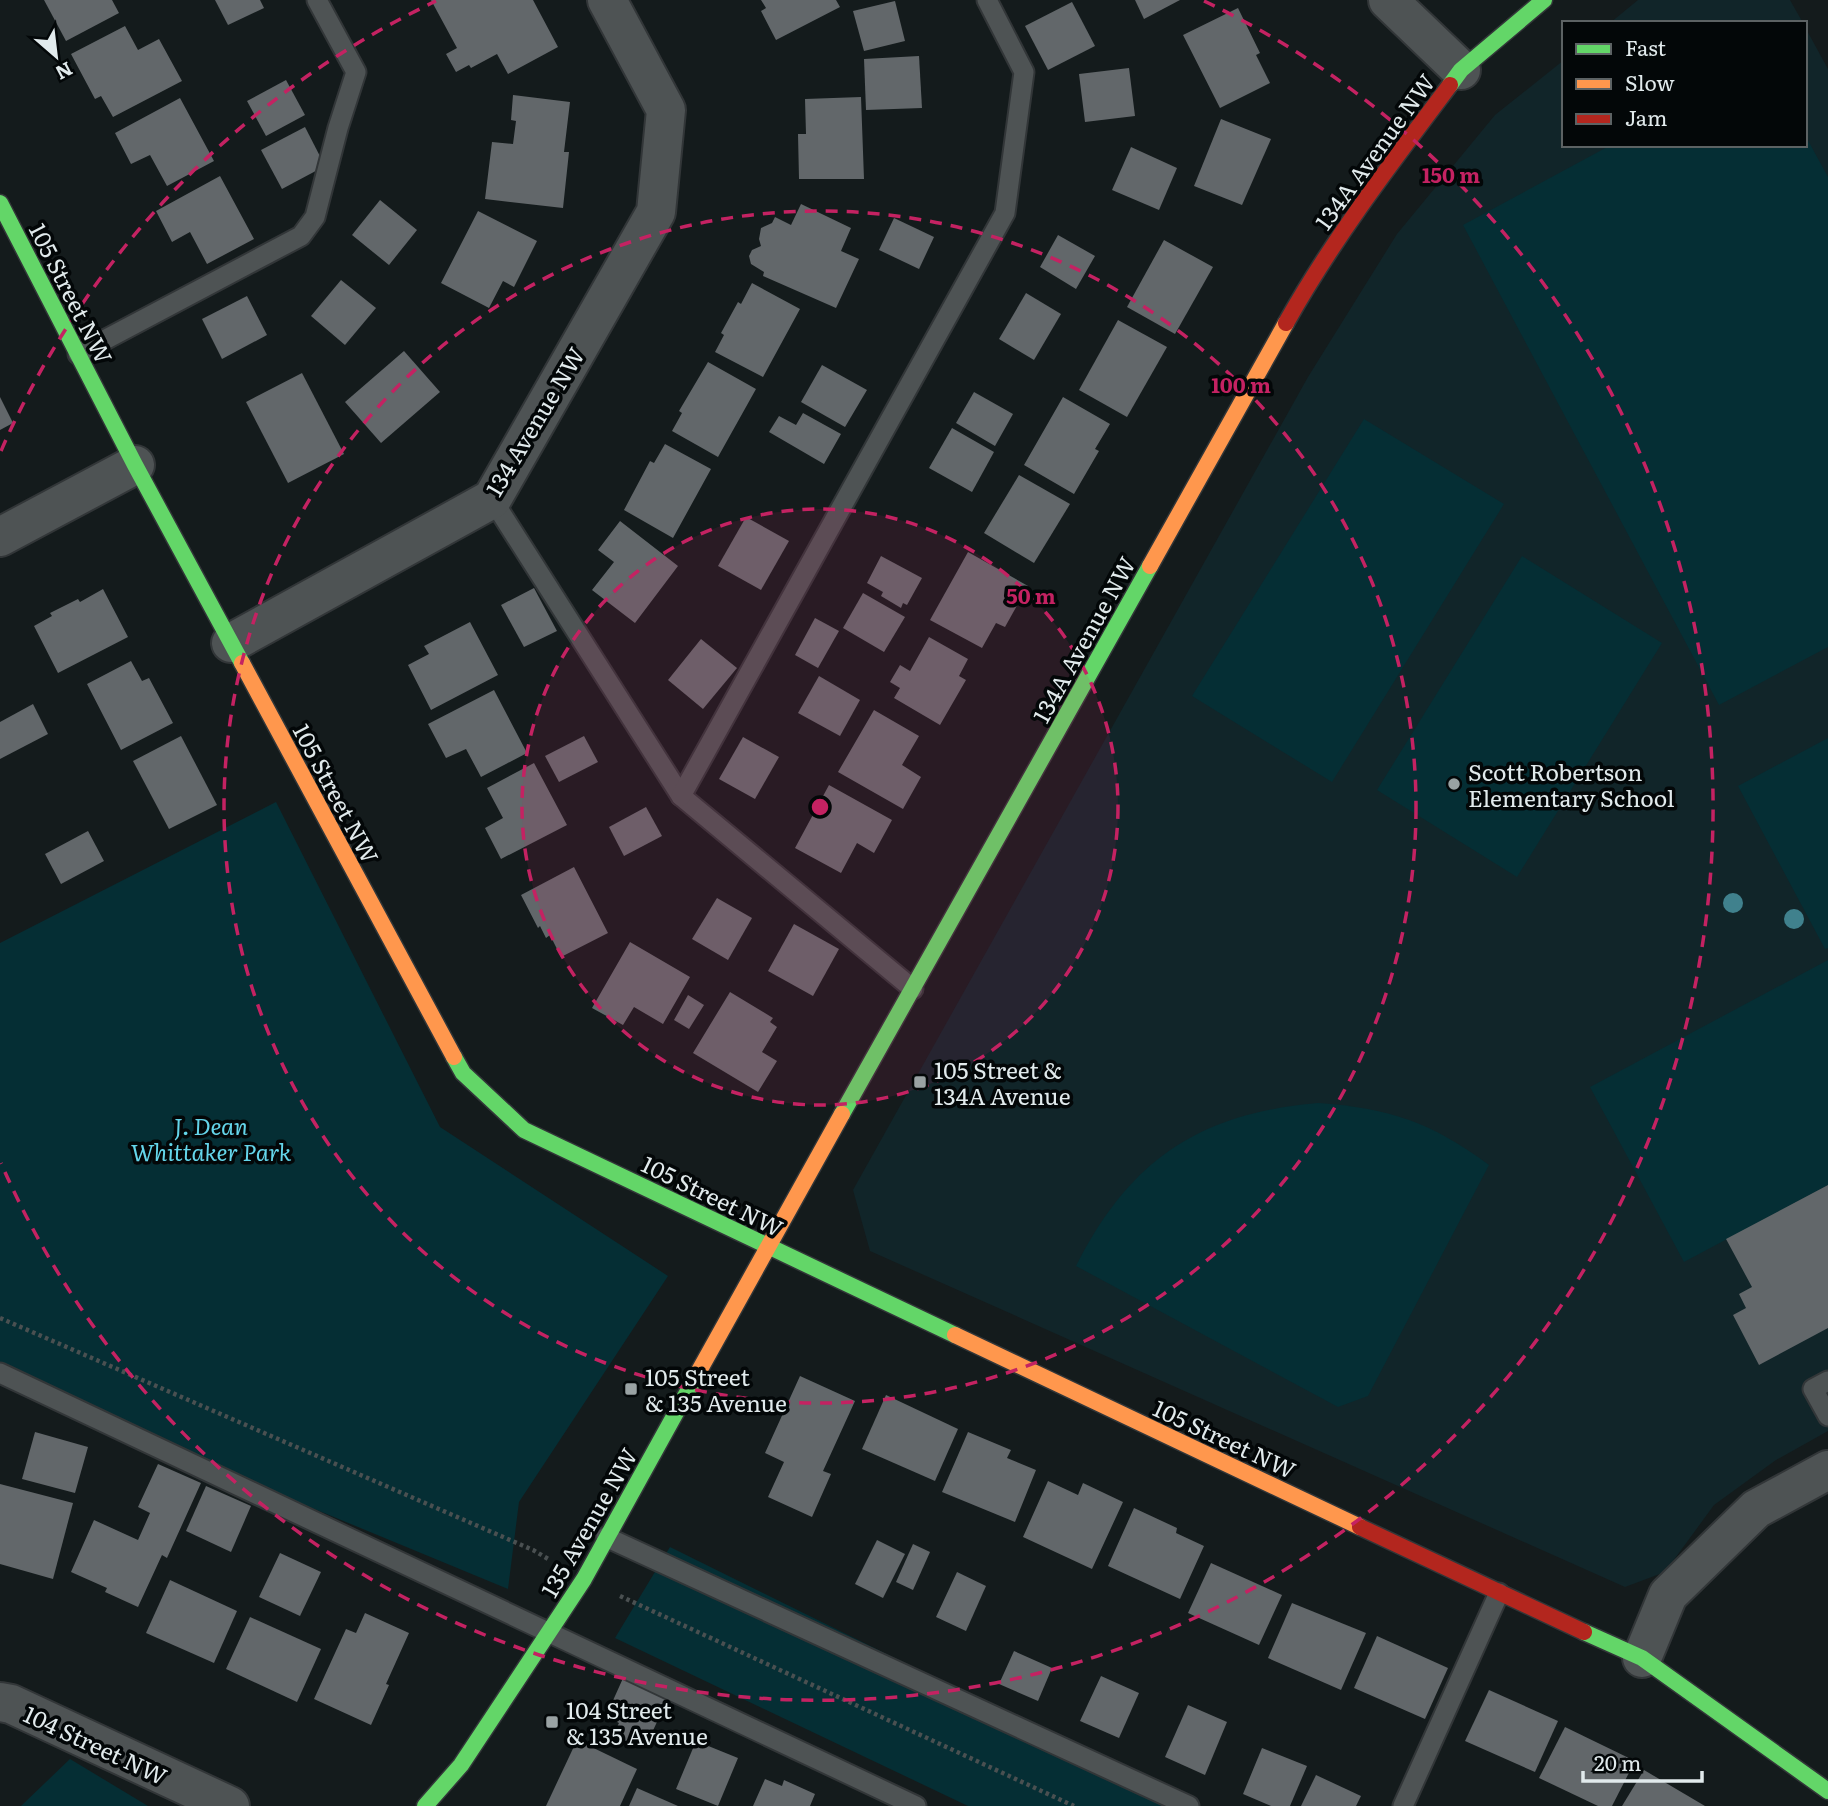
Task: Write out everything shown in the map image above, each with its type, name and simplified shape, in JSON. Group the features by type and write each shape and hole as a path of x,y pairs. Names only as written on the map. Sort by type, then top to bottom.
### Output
{"street":[{"name":"134 Avenue NW","path":"231,643 492,499 656,212 666,110 607,0"},
{"path":"1388,0 1461,70 1544,0"},
{"name":"134A Avenue NW","path":"768,1246 1309,282 1383,173 1461,70"},
{"name":"105 Street NW","path":"0,204 135,465 463,1073 524,1130 1499,1593 1642,1658 1828,1791"},
{"path":"0,537 135,465"},
{"name":"135 Avenue NW","path":"425,1806 461,1765 584,1579 768,1246"},
{"path":"1642,1658 1668,1595 1756,1509 1828,1470"},
{"name":"104 Street NW","path":"0,1702 11,1704 230,1806"}],"lane":[{"path":"78,354 301,236 315,217 356,72 317,0"},
{"path":"681,796 1005,213 1024,72 986,0"},
{"path":"492,499 681,796 913,989"},
{"path":"0,1373 916,1806"},
{"path":"1828,1381 1812,1389 1828,1416"},
{"path":"606,1537 1189,1806"},
{"path":"1403,1806 1499,1593"}],"path":[{"path":"0,1318 533,1550 584,1579 1074,1806"}],"shaded area":[{"path":"1638,0 1790,0 1802,21 1612,21"},
{"name":"Scott Robertson Elementary School","path":"1807,31 1828,69 1828,1431 1776,1460 1714,1505 1665,1572 1625,1587 870,1251 853,1190 1308,377 1397,234 1495,115 1562,62 1562,147 1807,147"}],"green space":[{"path":"1807,139 1828,177 1828,647 1719,705 1463,225 1607,147 1807,147"},
{"path":"1364,419 1504,504 1332,782 1192,696"},
{"path":"1522,556 1662,643 1517,877 1377,790"},
{"path":"1828,738 1828,948 1825,949 1738,786"},
{"name":"J. Dean Whittaker Park","path":"276,802 440,1127 668,1276 519,1502 508,1589 0,1379 0,943"},
{"path":"1828,960 1828,1185 1684,1262 1590,1087"},
{"path":"1318,1103 1367,1109 1408,1120 1448,1138 1489,1165 1368,1396 1338,1407 1076,1266 1097,1229 1120,1197 1145,1170 1173,1148 1204,1131 1238,1118"},
{"path":"670,1547 1194,1806 968,1806 615,1638"},
{"path":"70,1759 148,1806 21,1806"}],"building":[{"path":"44,0 112,0 119,13 66,41"},
{"path":"215,0 260,0 264,8 228,25"},
{"path":"431,0 533,0 558,47 508,74 497,54 471,68 469,65 456,72 446,54 457,48"},
{"path":"761,0 836,0 840,7 776,40 761,11 766,8"},
{"path":"1135,0 1180,0 1144,19"},
{"path":"895,1 905,41 864,51 853,11"},
{"path":"1072,2 1095,46 1048,70 1025,26"},
{"path":"1238,8 1260,53 1256,55 1270,83 1220,108 1183,35"},
{"path":"125,26 138,50 159,39 182,81 113,117 101,96 95,99 71,54"},
{"path":"919,56 922,108 866,110 864,59"},
{"path":"1129,68 1135,116 1085,122 1079,74"},
{"path":"286,80 305,115 266,136 247,101"},
{"path":"513,95 570,102 564,152 569,152 563,208 485,199 492,142 513,144 516,121 511,120"},
{"path":"861,97 864,179 799,179 798,134 806,134 805,99"},
{"path":"180,98 214,161 167,186 150,155 131,164 115,133"},
{"path":"1221,119 1271,139 1242,205 1194,186"},
{"path":"305,127 325,166 282,189 261,150"},
{"path":"1131,147 1177,168 1159,210 1112,190"},
{"path":"220,176 254,239 207,264 190,232 172,242 156,211"},
{"path":"380,200 417,230 389,265 352,235"},
{"path":"801,204 851,228 841,251 859,259 836,308 763,276 764,272 751,264 749,256 752,250 761,246 761,228 772,223 775,217 791,225"},
{"path":"478,211 537,241 514,287 503,281 489,308 441,283"},
{"path":"894,218 934,237 919,269 879,250"},
{"path":"1058,235 1095,256 1076,289 1040,267"},
{"path":"1164,240 1213,267 1175,334 1127,307"},
{"path":"341,280 376,308 345,345 311,316"},
{"path":"752,283 800,309 763,377 715,352 724,335 721,333"},
{"path":"1026,293 1061,314 1034,360 999,339"},
{"path":"247,296 267,335 222,359 202,319"},
{"path":"1118,320 1167,347 1127,417 1079,390"},
{"path":"404,351 440,392 381,443 345,402"},
{"path":"708,362 756,389 718,457 672,431 682,413 679,411"},
{"path":"822,365 867,390 845,427 801,402"},
{"path":"302,373 344,454 288,483 246,402"},
{"path":"974,392 1013,414 995,446 956,423"},
{"path":"0,397 13,423 0,430"},
{"path":"1063,397 1110,424 1095,449 1099,451 1074,494 1024,465"},
{"path":"803,413 841,434 824,464 769,432 779,416 796,425"},
{"path":"952,428 994,452 972,492 929,468"},
{"path":"665,444 711,469 673,538 624,510 650,461 654,463"},
{"path":"1019,475 1070,504 1034,563 984,533"},
{"path":"746,517 789,541 761,590 718,566"},
{"path":"620,521 678,566 635,623 592,590 614,562 598,550"},
{"path":"968,552 1028,586 1005,627 996,623 982,648 930,620"},
{"path":"881,556 922,578 907,605 903,603 901,608 881,596 883,592 867,583"},
{"path":"534,588 557,631 524,647 501,605"},
{"path":"103,589 128,637 58,673 34,626 52,616 50,613 78,599 80,602"},
{"path":"863,593 905,617 884,652 843,628"},
{"path":"815,618 839,631 818,668 795,655"},
{"path":"470,622 498,675 431,710 408,665 429,654 424,646"},
{"path":"929,637 968,659 959,676 966,680 940,725 894,698 900,688 890,682 900,665 910,671"},
{"path":"701,639 737,668 703,709 668,680"},
{"path":"131,661 142,681 149,678 173,723 121,750 87,684"},
{"path":"819,676 860,700 840,736 798,713"},
{"path":"494,690 527,753 481,777 466,749 446,758 428,724"},
{"path":"33,704 48,734 0,759 0,722"},
{"path":"874,710 919,736 902,765 921,777 903,809 838,772"},
{"path":"181,736 217,805 169,829 133,761"},
{"path":"584,736 598,762 559,782 545,756"},
{"path":"743,737 779,757 755,799 719,779"},
{"path":"534,763 567,825 501,859 485,828 503,818 487,788"},
{"path":"829,785 892,820 874,853 857,843 841,873 795,848"},
{"path":"646,807 662,836 624,856 609,827"},
{"path":"88,831 104,861 61,884 45,854"},
{"path":"574,867 608,933 561,957 550,935 546,938 540,926 538,928 521,895"},
{"path":"717,898 752,918 728,960 692,939"},
{"path":"794,924 839,949 813,996 768,971"},
{"path":"630,942 690,977 663,1024 634,1007 623,1025 592,1008"},
{"path":"730,992 773,1018 770,1022 777,1027 762,1052 777,1061 758,1092 693,1053"},
{"path":"688,995 704,1005 689,1029 674,1020"},
{"path":"1828,1185 1828,1328 1759,1365 1733,1315 1746,1308 1739,1294 1752,1287 1726,1239"},
{"path":"800,1376 855,1401 823,1471 831,1474 812,1517 768,1497 784,1462 765,1453"},
{"path":"886,1395 958,1429 935,1481 862,1449"},
{"path":"35,1432 88,1447 75,1493 22,1479"},
{"path":"968,1432 1011,1450 1007,1458 1036,1470 1015,1522 942,1492"},
{"path":"158,1464 201,1483 167,1558 162,1555 138,1607 105,1592 107,1588 71,1572 94,1520 138,1540 150,1513 138,1507"},
{"path":"1048,1481 1078,1495 1083,1483 1123,1502 1092,1569 1023,1537"},
{"path":"0,1484 73,1503 53,1579 0,1564"},
{"path":"206,1486 251,1506 231,1552 186,1531"},
{"path":"1134,1508 1177,1528 1176,1533 1204,1546 1180,1599 1108,1566"},
{"path":"877,1540 905,1554 883,1598 855,1584"},
{"path":"913,1544 930,1552 913,1590 896,1582"},
{"path":"280,1553 321,1572 300,1616 259,1597"},
{"path":"1211,1563 1282,1595 1259,1645 1188,1613"},
{"path":"957,1572 986,1586 966,1631 936,1617"},
{"path":"170,1580 237,1611 214,1663 146,1633"},
{"path":"1292,1603 1366,1633 1341,1690 1268,1658"},
{"path":"365,1613 409,1633 371,1725 314,1699 346,1629 356,1633"},
{"path":"250,1617 321,1649 297,1702 226,1669"},
{"path":"1377,1636 1448,1668 1425,1719 1354,1688"},
{"path":"1014,1651 1052,1668 1038,1701 999,1684"},
{"path":"624,1676 669,1696 650,1737 640,1733 634,1745 613,1735 619,1723 606,1716"},
{"path":"1101,1676 1139,1693 1119,1738 1080,1721"},
{"path":"1489,1690 1558,1721 1535,1772 1465,1741"},
{"path":"1188,1705 1227,1722 1205,1775 1165,1757"},
{"path":"1565,1727 1635,1761 1612,1806 1598,1806 1539,1778"},
{"path":"577,1740 637,1769 620,1806 546,1806"},
{"path":"696,1741 738,1758 718,1806 676,1789"},
{"path":"1262,1748 1307,1766 1290,1806 1271,1806 1243,1794"},
{"path":"1644,1770 1705,1806 1622,1806"},
{"path":"1316,1775 1361,1796 1356,1806 1301,1806"},
{"path":"765,1779 782,1786 784,1780 815,1794 810,1806 753,1806"},
{"path":"637,1788 678,1806 629,1806"}],"traffic: fast":[{"path":"1450,85 1461,70 1544,0"},
{"path":"0,203 135,465 242,663"},
{"path":"842,1114 1150,566"},
{"path":"454,1057 463,1073 524,1130 955,1335"},
{"path":"425,1806 461,1765 584,1579 699,1371"},
{"path":"1584,1632 1642,1658 1828,1791"}],"traffic: slow":[{"path":"1150,566 1286,323"},
{"path":"242,663 454,1057"},
{"path":"699,1371 842,1114"},
{"path":"955,1335 1360,1527"}],"traffic: jam":[{"path":"1286,323 1343,231 1450,85"},
{"path":"1360,1527 1584,1632"}],"place":[{"name":"Scott Robertson Elementary School","path":"1454,784"},
{"name":"105 Street & 134A Avenue","path":"920,1082"},
{"name":"105 Street & 135 Avenue","path":"631,1389"},
{"name":"104 Street & 135 Avenue","path":"552,1722"}]}
